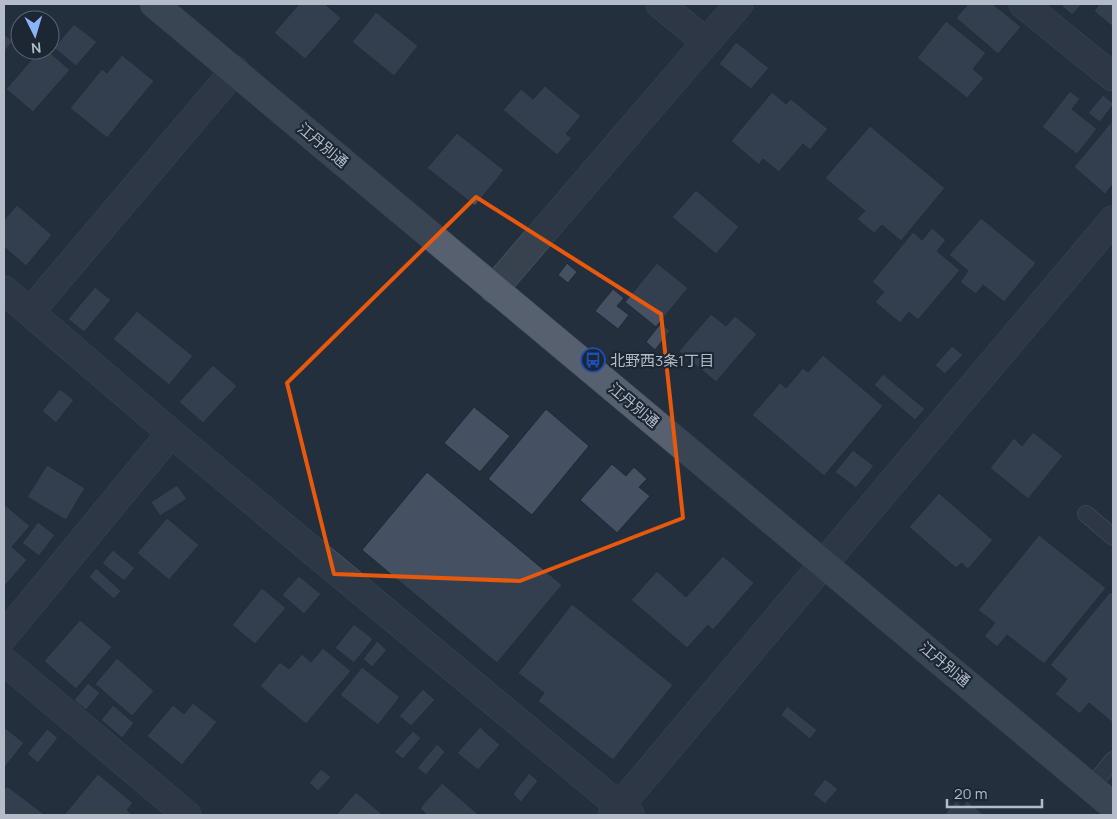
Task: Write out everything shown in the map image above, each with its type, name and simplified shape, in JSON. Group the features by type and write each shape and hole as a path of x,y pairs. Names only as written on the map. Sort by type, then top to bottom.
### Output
{"main road":[{"name":"江丹別通","path":"154,4 1113,806"}],"street":[{"path":"660,4 706,42"},
{"path":"494,289 739,4"},
{"path":"1022,4 1113,77"},
{"path":"30,312 235,70"},
{"path":"4,290 621,812 824,563 1113,220"},
{"path":"4,636 171,433"},
{"path":"4,661 187,815"}],"lane":[{"path":"1086,514 1113,537"},
{"path":"1091,787 1113,760"}],"highlighted area":[{"path":"476,197 661,314 683,518 520,581 334,574 287,383"}],"building":[{"path":"299,4 325,4 341,18 305,59 274,33"},
{"path":"968,4 993,4 1021,27 998,54 956,18"},
{"path":"1064,4 1082,4 1072,15 1062,6"},
{"path":"1099,4 1113,4 1113,27 1094,11"},
{"path":"376,12 418,46 394,76 352,42"},
{"path":"946,21 986,53 973,69 984,78 967,98 917,58"},
{"path":"74,24 97,42 76,66 60,53 60,41"},
{"path":"4,34 10,39 10,45 4,52"},
{"path":"736,42 769,68 751,89 719,64"},
{"path":"122,55 154,81 107,138 70,108 102,69 107,73"},
{"path":"31,60 58,60 70,70 33,112 6,89"},
{"path":"545,86 581,116 566,134 572,138 557,155 503,110 521,89 533,99"},
{"path":"1070,91 1080,99 1072,109 1097,129 1077,154 1042,127"},
{"path":"772,92 786,104 791,99 828,129 810,150 803,144 779,172 763,159 759,165 731,141"},
{"path":"1103,95 1113,105 1100,122 1088,113"},
{"path":"1112,121 1113,184 1105,194 1074,167"},
{"path":"870,126 945,188 901,241 882,225 874,233 857,219 865,211 825,178"},
{"path":"457,133 504,170 475,206 427,168"},
{"path":"696,190 739,227 716,254 672,217"},
{"path":"17,205 52,235 26,266 4,247 4,220"},
{"path":"981,218 1036,263 1004,302 983,285 976,294 960,282 968,271 949,255"},
{"path":"932,228 946,240 937,251 960,270 918,320 909,312 900,323 875,302 884,292 872,282 913,232 922,240"},
{"path":"567,263 577,272 568,283 558,275"},
{"path":"657,263 688,288 656,327 625,302"},
{"path":"95,287 111,300 84,332 68,319"},
{"path":"613,289 624,298 617,306 629,315 618,329 595,311"},
{"path":"137,311 193,356 169,385 113,339"},
{"path":"711,314 726,326 735,316 757,334 716,382 679,351"},
{"path":"661,323 670,331 655,350 646,342"},
{"path":"952,346 963,355 945,374 935,365"},
{"path":"823,355 883,406 824,476 752,415 780,383 786,388 803,368 808,372"},
{"path":"213,365 237,386 203,423 179,402"},
{"path":"883,374 925,409 915,420 874,385"},
{"path":"60,389 74,400 56,423 42,411"},
{"path":"474,407 510,436 480,472 444,443"},
{"path":"546,409 589,446 532,515 488,479"},
{"path":"1033,432 1063,456 1028,499 990,468 1014,438 1022,446"},
{"path":"853,450 874,466 856,488 835,472"},
{"path":"612,464 626,476 634,467 647,479 639,487 650,496 617,533 580,500"},
{"path":"47,465 85,488 66,520 27,497"},
{"path":"427,472 562,585 497,663 362,550"},
{"path":"177,485 187,499 160,516 151,502"},
{"path":"939,493 993,540 968,569 961,563 956,568 909,527"},
{"path":"4,504 30,526 12,547 27,560 4,587"},
{"path":"167,518 199,545 169,580 137,553"},
{"path":"38,522 55,535 39,556 22,543"},
{"path":"1039,535 1106,588 1044,664 1007,635 997,647 984,636 995,623 978,610"},
{"path":"113,550 135,568 124,581 102,563"},
{"path":"723,556 754,583 713,630 708,625 687,648 631,600 657,571 686,597"},
{"path":"96,568 121,591 114,599 89,577"},
{"path":"299,576 321,594 304,614 282,595"},
{"path":"262,588 286,608 255,644 232,625"},
{"path":"1110,592 1113,594 1113,723 1089,703 1080,714 1055,694 1067,679 1050,665"},
{"path":"572,604 673,685 613,760 538,701 544,693 518,673"},
{"path":"80,620 112,647 76,689 44,661"},
{"path":"354,624 373,639 354,663 335,648"},
{"path":"377,641 387,650 372,667 363,659"},
{"path":"323,648 351,671 306,724 260,686 280,662 289,669 302,654 311,662"},
{"path":"117,658 154,691 132,716 95,684"},
{"path":"362,667 400,697 378,725 340,695"},
{"path":"88,683 100,693 86,710 74,700"},
{"path":"423,689 435,700 411,726 399,716"},
{"path":"193,703 217,722 182,765 147,736 173,705 184,714"},
{"path":"113,705 134,723 122,738 101,720"},
{"path":"787,706 817,730 810,739 781,715"},
{"path":"4,727 24,743 4,768"},
{"path":"480,727 500,745 478,770 457,753"},
{"path":"47,729 58,738 38,763 27,754"},
{"path":"413,731 421,738 403,759 394,752"},
{"path":"437,744 445,752 426,775 417,768"},
{"path":"321,769 331,777 318,791 309,783"},
{"path":"529,773 538,781 521,802 513,794"},
{"path":"98,774 133,803 127,810 133,815 64,815"},
{"path":"825,779 838,789 825,804 813,794"},
{"path":"442,783 479,815 427,815 420,808"},
{"path":"7,786 45,815 4,815 4,790"},
{"path":"356,792 383,815 336,815"},
{"path":"956,801 962,807 967,801 984,815 944,815"}],"place":[{"name":"北野西3条1丁目","path":"593,360"}]}
